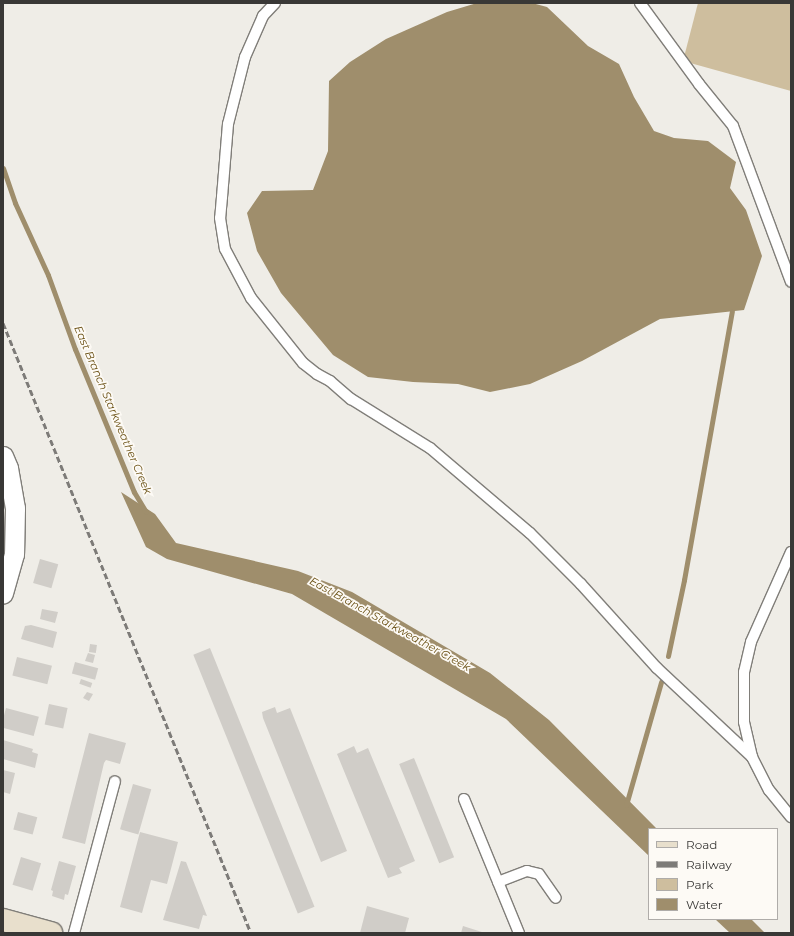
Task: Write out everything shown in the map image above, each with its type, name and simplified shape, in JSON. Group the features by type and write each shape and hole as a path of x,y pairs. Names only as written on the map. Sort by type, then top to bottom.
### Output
{"street":[{"path":"3,456 8,468 15,508 14,554 3,593"},
{"path":"3,920 51,933"}],"lane":[{"path":"275,3 263,16 253,34 243,64 228,124 220,218 225,249 251,298 299,358 317,374 330,381 351,400 430,448 530,533 581,584 657,668 752,757"},
{"path":"640,3 699,84 733,126 791,282"},
{"path":"791,552 752,642 744,672 744,722 752,757 769,790 791,817"},
{"path":"74,933 115,781"},
{"path":"464,799 519,933"},
{"path":"498,882 527,871 539,874 556,898"}],"green space":[{"path":"698,3 791,3 791,91 683,61"}],"water":[{"path":"477,3 532,3 547,7 588,46 619,64 634,97 654,131 674,138 708,141 736,162 730,188 746,210 762,256 744,310 660,319 582,361 530,384 490,392 458,384 413,382 368,377 333,355 281,293 257,251 247,213 262,191 313,190 328,151 329,81 350,62 386,39 447,12"},
{"path":"121,492 155,514 176,543 298,571 352,592 490,673 549,720 656,828 648,828 648,855 506,719 292,594 167,559 146,547"},
{"path":"716,920 752,920 765,933 730,933"}],"building":[{"path":"40,559 58,564 51,588 33,583"},
{"path":"42,609 58,612 55,623 40,619"},
{"path":"31,625 57,632 53,648 21,639 25,626"},
{"path":"90,644 97,645 96,653 89,652"},
{"path":"210,648 315,907 298,913 193,655"},
{"path":"88,653 95,655 93,663 85,661"},
{"path":"17,657 52,666 47,684 12,675"},
{"path":"75,662 98,668 95,680 72,674"},
{"path":"81,679 92,683 91,688 79,684"},
{"path":"87,692 93,694 89,701 83,698"},
{"path":"49,704 68,708 63,728 45,725"},
{"path":"275,707 277,713 290,708 347,851 321,862 263,718 262,712"},
{"path":"6,708 39,717 34,736 3,728 3,719"},
{"path":"89,733 126,743 120,764 106,760 104,763 85,844 62,838"},
{"path":"3,740 33,749 32,752 38,754 35,768 3,759"},
{"path":"354,746 357,753 368,748 415,861 399,868 402,873 388,878 337,754"},
{"path":"414,758 454,857 439,863 399,764"},
{"path":"3,770 15,773 10,794 3,792"},
{"path":"133,784 151,789 138,834 120,829"},
{"path":"18,812 37,817 33,835 13,829"},
{"path":"140,832 178,842 167,884 151,880 142,913 120,907"},
{"path":"21,857 41,863 33,891 13,885"},
{"path":"59,861 76,866 68,895 65,894 64,900 52,896 53,891 51,890"},
{"path":"181,861 186,862 207,916 203,915 199,929 163,920"},
{"path":"367,906 409,918 405,933 360,933"},
{"path":"463,926 485,933 461,933"}],"waterway":[{"name":"East Branch Starkweather Creek","path":"3,168 15,203 48,275 75,349 134,492 146,512"},
{"path":"668,656 684,580 732,311"},
{"path":"626,805 661,682"}],"railway":[{"path":"3,323 251,933"}]}
